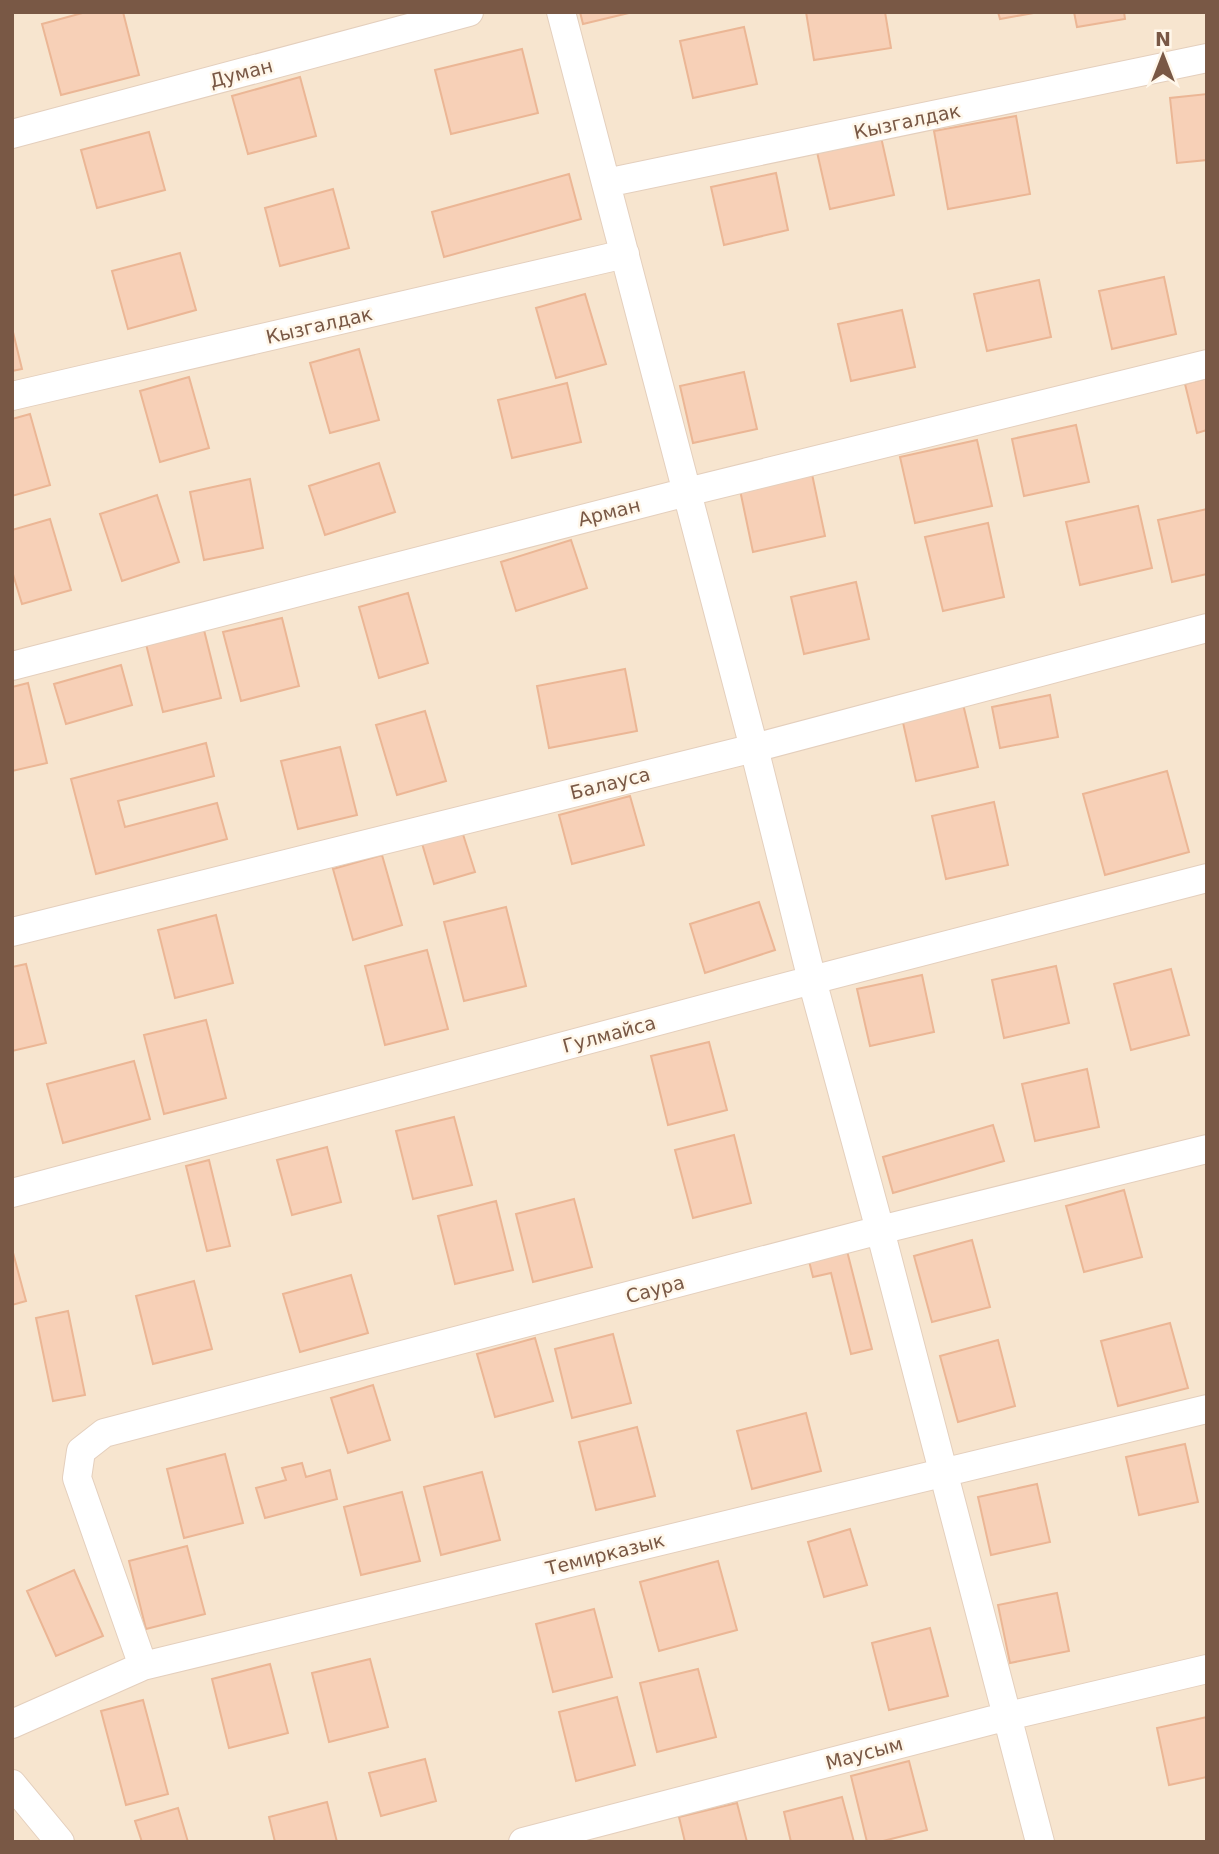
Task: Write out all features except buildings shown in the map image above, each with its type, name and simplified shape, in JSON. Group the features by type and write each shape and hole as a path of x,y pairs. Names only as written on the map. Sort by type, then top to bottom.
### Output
{"street":[{"name":"Думан","path":"12,134 469,12"},
{"path":"561,12 812,980 1040,1842"},
{"name":"Кызгалдак","path":"606,184 1207,58"},
{"name":"Кызгалдак","path":"12,396 625,254"},
{"name":"Арман","path":"12,666 687,492 1207,364"},
{"name":"Балауса","path":"12,932 754,748 1207,628"},
{"name":"Гулмайса","path":"12,1193 1207,878"},
{"name":"Саура","path":"143,1666 77,1478 81,1451 104,1433 880,1230 1207,1149"},
{"name":"Темирказык","path":"12,1724 143,1666 1207,1409"},
{"name":"Маусым","path":"523,1842 1008,1716 1207,1669"},
{"path":"12,1784 60,1842"}],"shaded area":[{"path":"12,12 1207,12 1207,1842 12,1842"}]}
